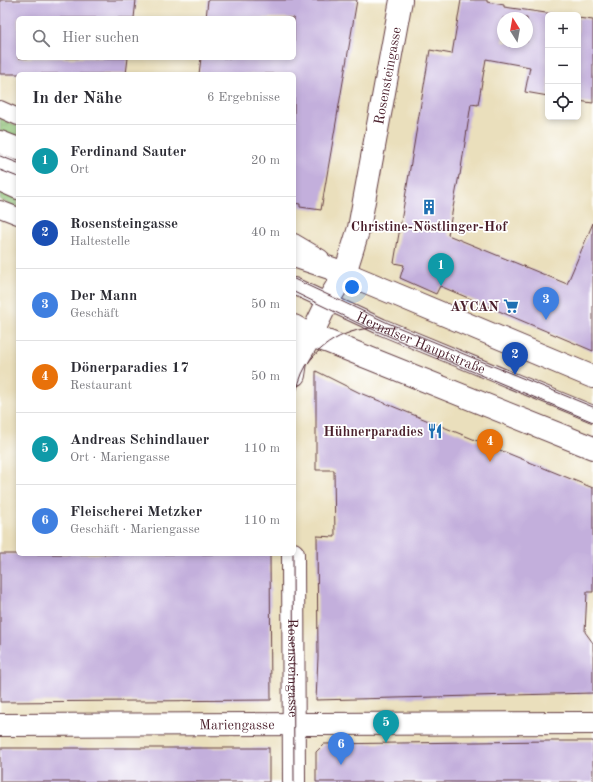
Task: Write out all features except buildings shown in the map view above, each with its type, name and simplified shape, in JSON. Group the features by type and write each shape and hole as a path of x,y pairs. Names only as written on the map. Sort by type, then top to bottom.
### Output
{"street":[{"name":"Rosensteingasse","path":"296,362 300,354 300,331 328,302 344,272 359,228 401,0"},
{"path":"0,142 16,148"},
{"path":"0,180 16,187"},
{"path":"296,257 344,272 593,377"},
{"path":"300,331 593,448"},
{"name":"Rosensteingasse","path":"293,556 294,782"},
{"name":"Mariengasse","path":"0,725 294,723 593,724"}],"lane":[{"path":"0,109 16,116"},
{"path":"0,162 16,169"},
{"path":"0,209 16,215"},
{"path":"296,243 344,272"},
{"name":"Hernalser Hauptstraße","path":"296,287 382,327 593,414"}],"green space":[{"path":"0,118 16,125 16,138 0,131"},
{"path":"0,190 16,197 16,207 0,200"}],"tram line":[{"path":"0,156 16,162"},
{"path":"0,170 16,176"},
{"path":"296,280 388,323 593,407"},
{"path":"296,293 360,324 593,422"},
{"path":"296,393 300,378 306,366 323,347 345,334 357,330 382,327 395,328"},
{"path":"293,556 294,782"}],"place":[{"name":"Christine-Nöstlinger-Hof","path":"429,207"},
{"name":"Ferdinand Sauter","path":"441,286"},
{"name":"AYCAN","path":"511,306"},
{"name":"Der Mann","path":"546,320"},
{"name":"Rosensteingasse","path":"515,375"},
{"name":"Hühnerparadies","path":"435,431"},
{"name":"Dönerparadies 17","path":"490,462"},
{"name":"Andreas Schindlauer","path":"386,743"},
{"name":"Fleischerei Metzker","path":"341,765"}]}
